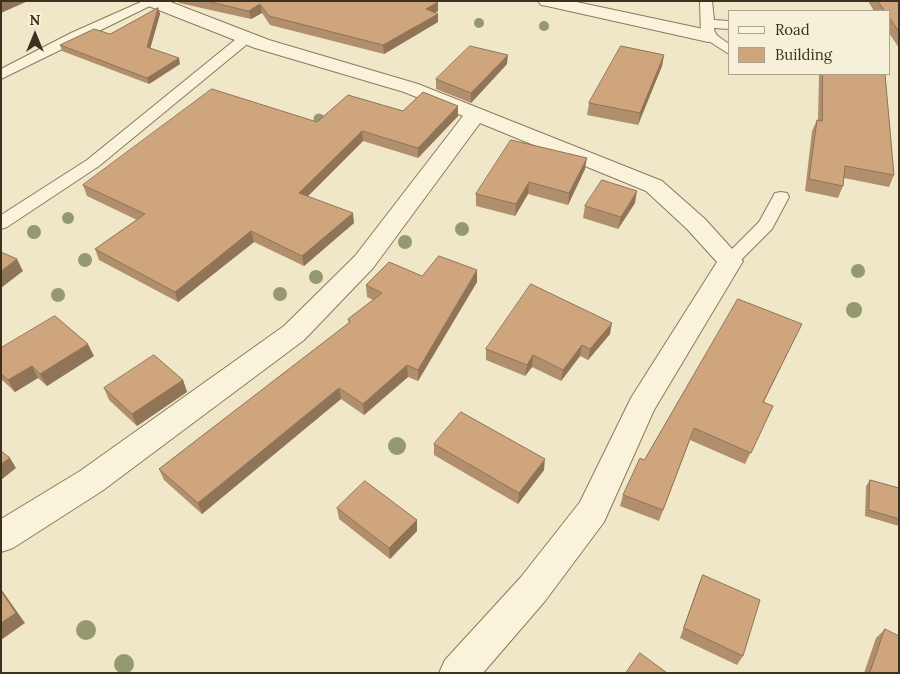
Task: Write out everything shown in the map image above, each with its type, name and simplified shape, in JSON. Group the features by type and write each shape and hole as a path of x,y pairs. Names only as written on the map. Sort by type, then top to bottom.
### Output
{"street":[{"path":"152,1 246,38 411,88 654,186 696,224 730,261 641,406 592,512 533,589 458,673"},
{"path":"547,1 708,29"},
{"path":"1,537 91,482 294,333 364,262 476,114"}],"lane":[{"path":"1,75 76,36 152,1"},
{"path":"706,1 708,29 728,49"},
{"path":"708,29 728,24"},
{"path":"1,224 93,163 246,38"},
{"path":"730,261 766,225 781,197"}],"building":[{"path":"207,1 435,1 438,2 426,9 438,14 383,45 269,16 260,4 249,11"},
{"path":"878,1 899,1 899,32 890,18 890,10 884,10"},
{"path":"158,8 147,47 179,58 147,78 60,45 94,29 110,34"},
{"path":"470,46 508,55 471,93 436,79"},
{"path":"621,46 664,55 640,113 589,103"},
{"path":"823,75 885,75 894,175 845,166 843,186 809,179 817,120 822,121"},
{"path":"212,89 317,122 348,95 403,111 423,92 458,106 418,148 362,131 299,193 353,213 302,256 251,231 175,292 95,249 145,214 83,185"},
{"path":"511,140 587,158 569,193 529,182 516,204 476,194"},
{"path":"602,180 637,191 621,217 585,206"},
{"path":"1,252 17,259 1,271"},
{"path":"439,256 477,270 418,370 407,365 363,404 339,388 198,503 159,469 350,322 348,319 382,293 366,285 389,262 422,276"},
{"path":"531,284 612,323 590,349 582,345 563,370 533,355 527,365 486,349"},
{"path":"738,299 802,324 763,402 773,406 751,453 694,428 663,510 623,495 640,458 644,460"},
{"path":"55,316 88,344 40,374 32,366 8,380 1,374 1,348"},
{"path":"154,355 183,380 132,414 104,388"},
{"path":"461,412 545,459 519,493 434,444"},
{"path":"1,451 10,458 1,464"},
{"path":"870,480 899,488 899,519 869,510"},
{"path":"365,481 417,520 389,548 337,508"},
{"path":"703,575 760,600 743,656 684,628"},
{"path":"1,591 16,613 1,623"},
{"path":"885,629 899,636 899,673 870,673"},
{"path":"640,653 667,673 626,673"}]}
